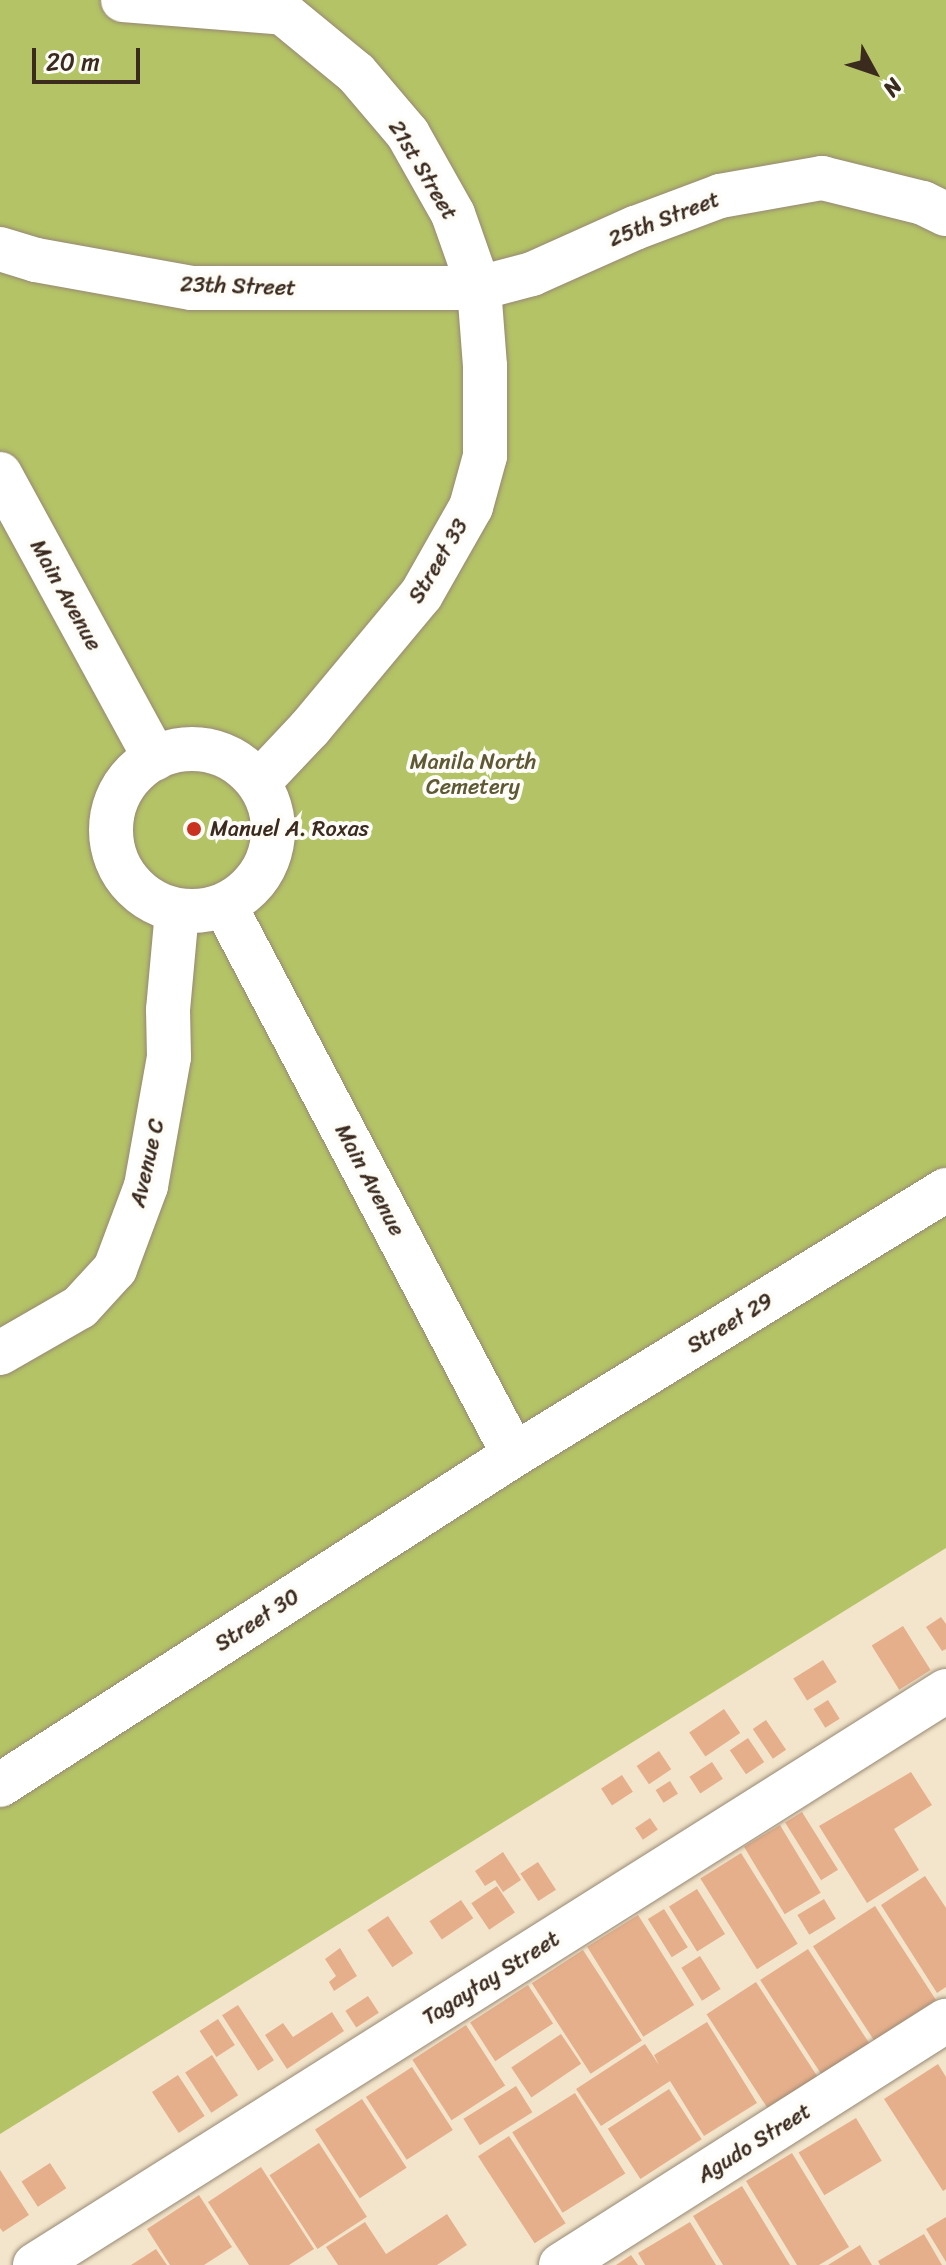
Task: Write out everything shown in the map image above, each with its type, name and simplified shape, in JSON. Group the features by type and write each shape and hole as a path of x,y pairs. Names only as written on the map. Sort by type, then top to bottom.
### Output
{"street":[{"path":"123,0 279,6"},
{"name":"21st Street","path":"279,6 356,73 408,134 453,214 479,288"},
{"name":"25th Street","path":"479,288 532,274 635,228 720,196 822,178 923,203 946,214"},
{"name":"23th Street","path":"0,249 36,260 191,288 479,288"},
{"name":"Street 33","path":"259,782 310,728 421,595 471,507 485,456 485,366 479,288"},
{"name":"Main Avenue","path":"0,474 155,758"},
{"path":"207,749 236,761 259,782 275,828 262,874 225,906 202,912 177,911 142,896 118,866 110,828 120,791 155,758 175,750 207,749"},
{"name":"Main Avenue","path":"225,906 514,1455"},
{"name":"Avenue C","path":"0,1353 80,1307 115,1269 146,1186 169,1057 168,1010 177,911"},
{"name":"Street 29","path":"514,1455 946,1190"},
{"name":"Street 30","path":"0,1785 514,1455"},
{"name":"Tagaytay Street","path":"35,2265 946,1691"},
{"name":"Agudo Street","path":"561,2265 946,2021"}],"green space":[{"name":"Manila North Cemetery","path":"0,0 946,0 946,1548 0,2134"}],"building":[{"path":"941,1617 946,1624 946,1649 942,1651 926,1627"},
{"path":"903,1626 931,1670 899,1690 872,1646"},
{"path":"823,1660 837,1682 807,1701 793,1679"},
{"path":"828,1700 840,1719 825,1728 814,1709"},
{"path":"724,1709 740,1733 705,1757 689,1732"},
{"path":"766,1720 786,1750 773,1759 753,1729"},
{"path":"748,1738 764,1762 746,1774 730,1750"},
{"path":"659,1751 671,1769 649,1784 637,1766"},
{"path":"712,1762 723,1779 700,1793 689,1777"},
{"path":"911,1772 932,1805 894,1829 919,1870 867,1903 819,1826"},
{"path":"622,1775 633,1792 612,1805 601,1789"},
{"path":"670,1781 678,1794 664,1803 656,1790"},
{"path":"802,1812 838,1870 821,1880 785,1823"},
{"path":"650,1818 658,1830 643,1840 635,1828"},
{"path":"780,1825 821,1893 785,1914 744,1847"},
{"path":"503,1852 521,1880 503,1892 495,1880 485,1886 475,1871"},
{"path":"741,1853 798,1944 757,1969 700,1878"},
{"path":"538,1862 556,1890 538,1901 520,1873"},
{"path":"925,1876 946,1908 946,1987 937,1993 881,1905"},
{"path":"497,1886 515,1913 489,1930 471,1903"},
{"path":"697,1889 725,1934 697,1951 669,1906"},
{"path":"824,1899 836,1919 809,1935 797,1915"},
{"path":"461,1900 473,1918 442,1939 429,1921"},
{"path":"875,1906 936,2000 874,2040 813,1946"},
{"path":"664,1909 688,1947 672,1957 648,1919"},
{"path":"638,1915 694,2005 643,2037 587,1947"},
{"path":"388,1916 413,1953 392,1967 367,1930"},
{"path":"340,1948 357,1976 334,1991 329,1982 336,1976 325,1959"},
{"path":"808,1949 870,2045 822,2076 760,1980"},
{"path":"583,1950 642,2041 591,2074 532,1983"},
{"path":"700,1956 721,1989 702,2001 681,1968"},
{"path":"756,1982 818,2077 768,2109 707,2014"},
{"path":"528,1985 553,2024 495,2061 470,2023"},
{"path":"368,1996 379,2013 356,2027 345,2011"},
{"path":"238,2005 274,2060 258,2071 222,2015"},
{"path":"332,2012 344,2031 287,2069 265,2035 283,2023 293,2037"},
{"path":"218,2019 235,2045 216,2057 200,2031"},
{"path":"707,2022 757,2103 704,2136 670,2081 601,2126 576,2089 645,2044 659,2065 654,2055"},
{"path":"466,2025 505,2085 452,2120 412,2060"},
{"path":"561,2034 581,2064 531,2097 511,2068"},
{"path":"212,2055 238,2095 211,2113 185,2072"},
{"path":"938,2064 946,2077 946,2189 943,2191 884,2099"},
{"path":"412,2067 453,2130 407,2160 366,2097"},
{"path":"178,2075 205,2116 179,2133 152,2092"},
{"path":"516,2086 532,2112 480,2145 463,2119"},
{"path":"669,2089 702,2139 640,2179 608,2129"},
{"path":"575,2093 625,2174 563,2213 512,2132"},
{"path":"362,2099 407,2168 360,2198 315,2129"},
{"path":"856,2118 882,2161 824,2195 799,2153"},
{"path":"509,2136 566,2223 535,2243 478,2156"},
{"path":"319,2143 367,2217 317,2249 270,2175"},
{"path":"792,2153 849,2247 819,2265 797,2265 746,2181"},
{"path":"50,2163 66,2188 38,2207 21,2182"},
{"path":"261,2167 314,2249 289,2265 249,2265 208,2202"},
{"path":"0,2170 29,2215 3,2232 0,2228"},
{"path":"742,2186 790,2265 723,2265 693,2216"},
{"path":"199,2195 232,2247 204,2265 170,2265 147,2229"},
{"path":"447,2214 467,2245 437,2265 338,2265 326,2247 365,2222 386,2254"},
{"path":"946,2217 946,2262 926,2229"},
{"path":"690,2222 716,2265 645,2265 638,2253"},
{"path":"924,2234 942,2265 880,2265 878,2261"},
{"path":"860,2245 872,2265 828,2265"},
{"path":"156,2249 167,2265 131,2265"},
{"path":"631,2255 638,2265 616,2265"}],"place":[{"name":"Manuel A. Roxas","path":"194,829"}]}
